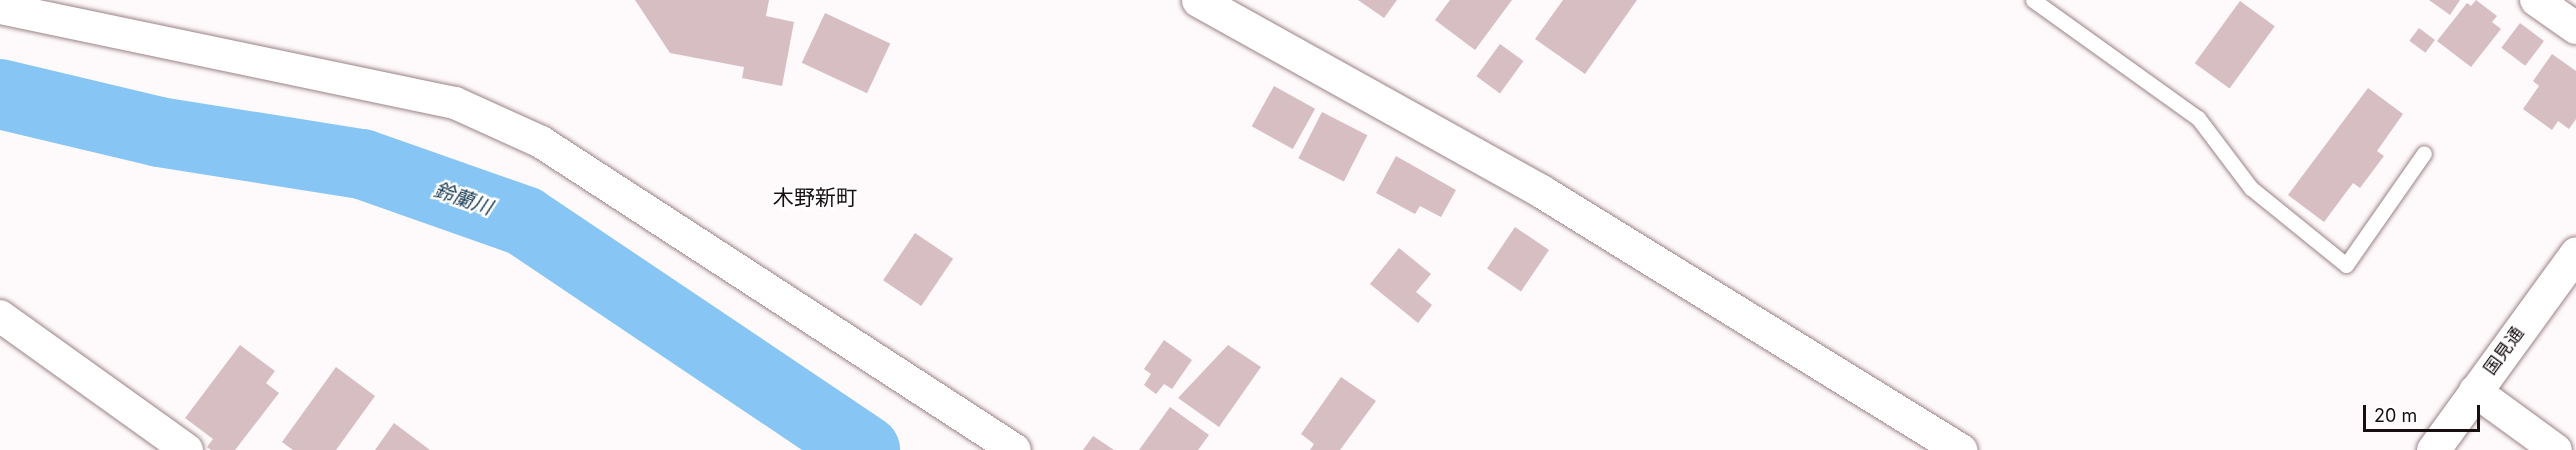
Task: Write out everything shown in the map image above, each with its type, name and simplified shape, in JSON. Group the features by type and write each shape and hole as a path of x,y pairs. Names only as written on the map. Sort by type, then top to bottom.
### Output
{"street":[{"path":"1198,0 1541,191 1960,450"},
{"path":"2536,0 2576,28"},
{"path":"0,8 455,103 541,142 1015,450"},
{"name":"国見通","path":"2433,450 2576,253"},
{"path":"0,316 188,450"},
{"path":"2475,391 2556,450"}],"lane":[{"path":"2033,0 2198,118 2251,188 2346,265 2424,153"}],"building":[{"path":"635,0 769,0 766,16 794,22 782,86 742,78 744,67 670,53"},
{"path":"1358,0 1397,0 1384,18"},
{"path":"1450,0 1512,0 1475,50 1435,20"},
{"path":"1563,0 1637,0 1585,74 1535,39"},
{"path":"2429,0 2460,0 2450,15"},
{"path":"2476,0 2497,16 2492,22 2501,29 2471,67 2437,41 2467,3 2471,6"},
{"path":"2240,1 2275,26 2230,89 2195,63"},
{"path":"825,13 890,43 867,93 802,63"},
{"path":"2520,23 2544,41 2525,66 2501,48"},
{"path":"2419,28 2435,40 2425,53 2409,41"},
{"path":"1500,44 1523,61 1500,93 1476,76"},
{"path":"2552,54 2576,71 2576,119 2569,129 2558,121 2552,130 2523,109 2539,86 2533,81"},
{"path":"1274,86 1315,109 1293,149 1252,126"},
{"path":"2368,88 2403,114 2377,151 2384,156 2360,188 2353,183 2324,222 2288,195"},
{"path":"1322,112 1367,135 1344,181 1298,158"},
{"path":"1396,156 1456,190 1441,217 1420,206 1415,214 1376,193"},
{"path":"1515,227 1549,250 1521,291 1487,268"},
{"path":"915,233 953,259 921,306 883,280"},
{"path":"1399,248 1431,274 1416,292 1432,305 1418,323 1370,284"},
{"path":"1164,340 1192,360 1172,389 1164,384 1156,394 1144,385 1151,374 1144,369"},
{"path":"240,345 275,371 266,383 279,393 235,450 211,450 207,447 213,439 185,418"},
{"path":"1228,345 1261,367 1219,427 1178,398"},
{"path":"336,367 375,396 336,450 293,450 282,442"},
{"path":"1341,377 1376,401 1340,450 1310,450 1314,444 1301,434"},
{"path":"1170,407 1209,435 1198,450 1139,450"},
{"path":"394,423 430,450 375,450"},
{"path":"1093,436 1114,450 1083,450"}],"waterway":[{"name":"鈴蘭川","path":"0,94 159,132 362,164 524,221 865,450"}],"district":[{"name":"木野新町","path":"815,198"}]}
